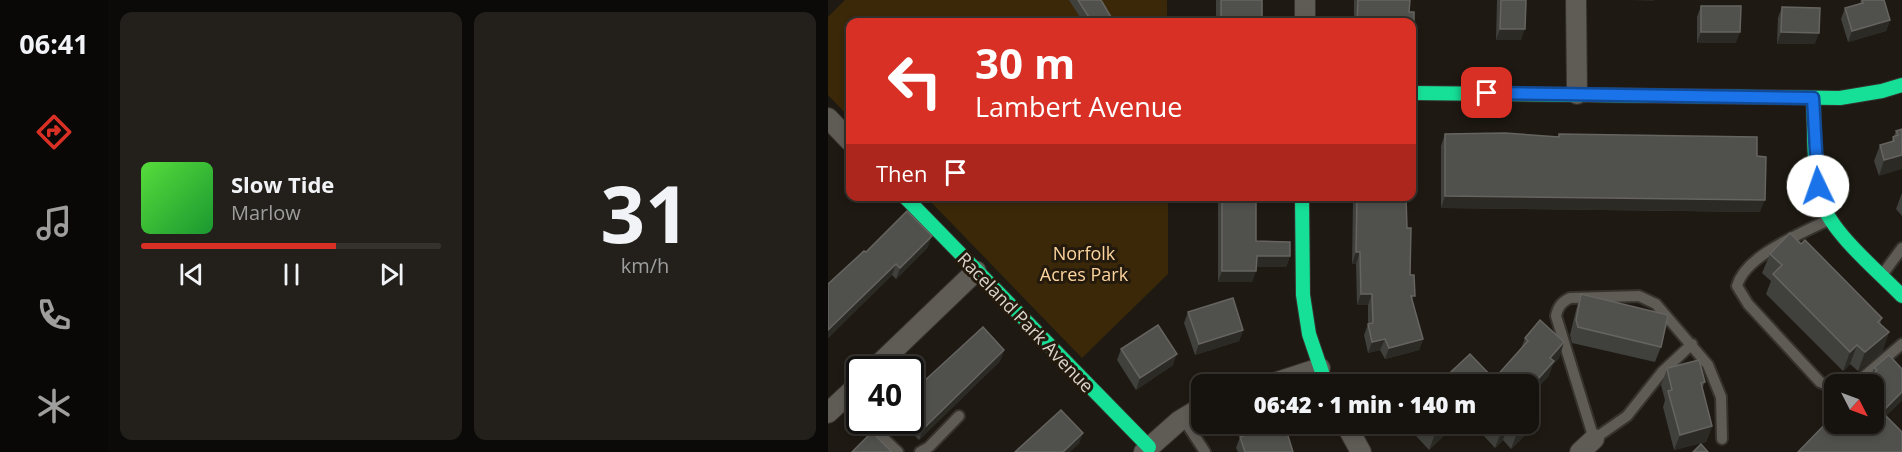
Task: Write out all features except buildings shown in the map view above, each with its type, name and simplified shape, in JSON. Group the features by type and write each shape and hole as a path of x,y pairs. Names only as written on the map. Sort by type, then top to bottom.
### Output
{"street":[{"path":"1305,0 1305,18"},
{"path":"1576,0 1577,94"},
{"path":"1416,93 1840,98 1902,85"},
{"path":"1813,98 1818,186 1830,219 1843,236 1902,296"},
{"path":"828,118 846,137"},
{"name":"Raceland Park Avenue","path":"909,201 1147,450"},
{"path":"1302,201 1303,295 1309,334 1322,374"},
{"path":"887,356 975,271"},
{"path":"828,413 844,398"},
{"path":"1147,450 1191,413"},
{"path":"1351,434 1361,452"}],"lane":[{"path":"1824,384 1748,304 1737,286 1739,277 1746,267 1774,248 1830,219"},
{"path":"1881,275 1902,248"},
{"path":"1692,344 1662,372 1628,416 1587,445 1556,316 1557,309 1562,302 1570,298 1638,297 1656,304 1692,344 1708,364 1721,397 1722,439"},
{"path":"1868,374 1902,344"},
{"path":"920,452 929,447 959,416"},
{"path":"1183,418 1205,452"},
{"path":"879,434 898,452"}],"green space":[{"path":"845,0 1167,0 1167,18 846,18 846,114 828,95 828,17"},
{"name":"Norfolk Acres Park","path":"930,201 1168,201 1168,274 1082,358"}],"traffic: fast":[{"path":"1416,93 1840,98 1902,85"},
{"path":"1813,98 1817,180 1823,205 1847,241 1902,296"},
{"path":"909,201 1149,447"},
{"path":"1302,201 1303,295 1309,334 1323,374"}],"route":[{"path":"1487,93 1813,98 1818,186"}]}
